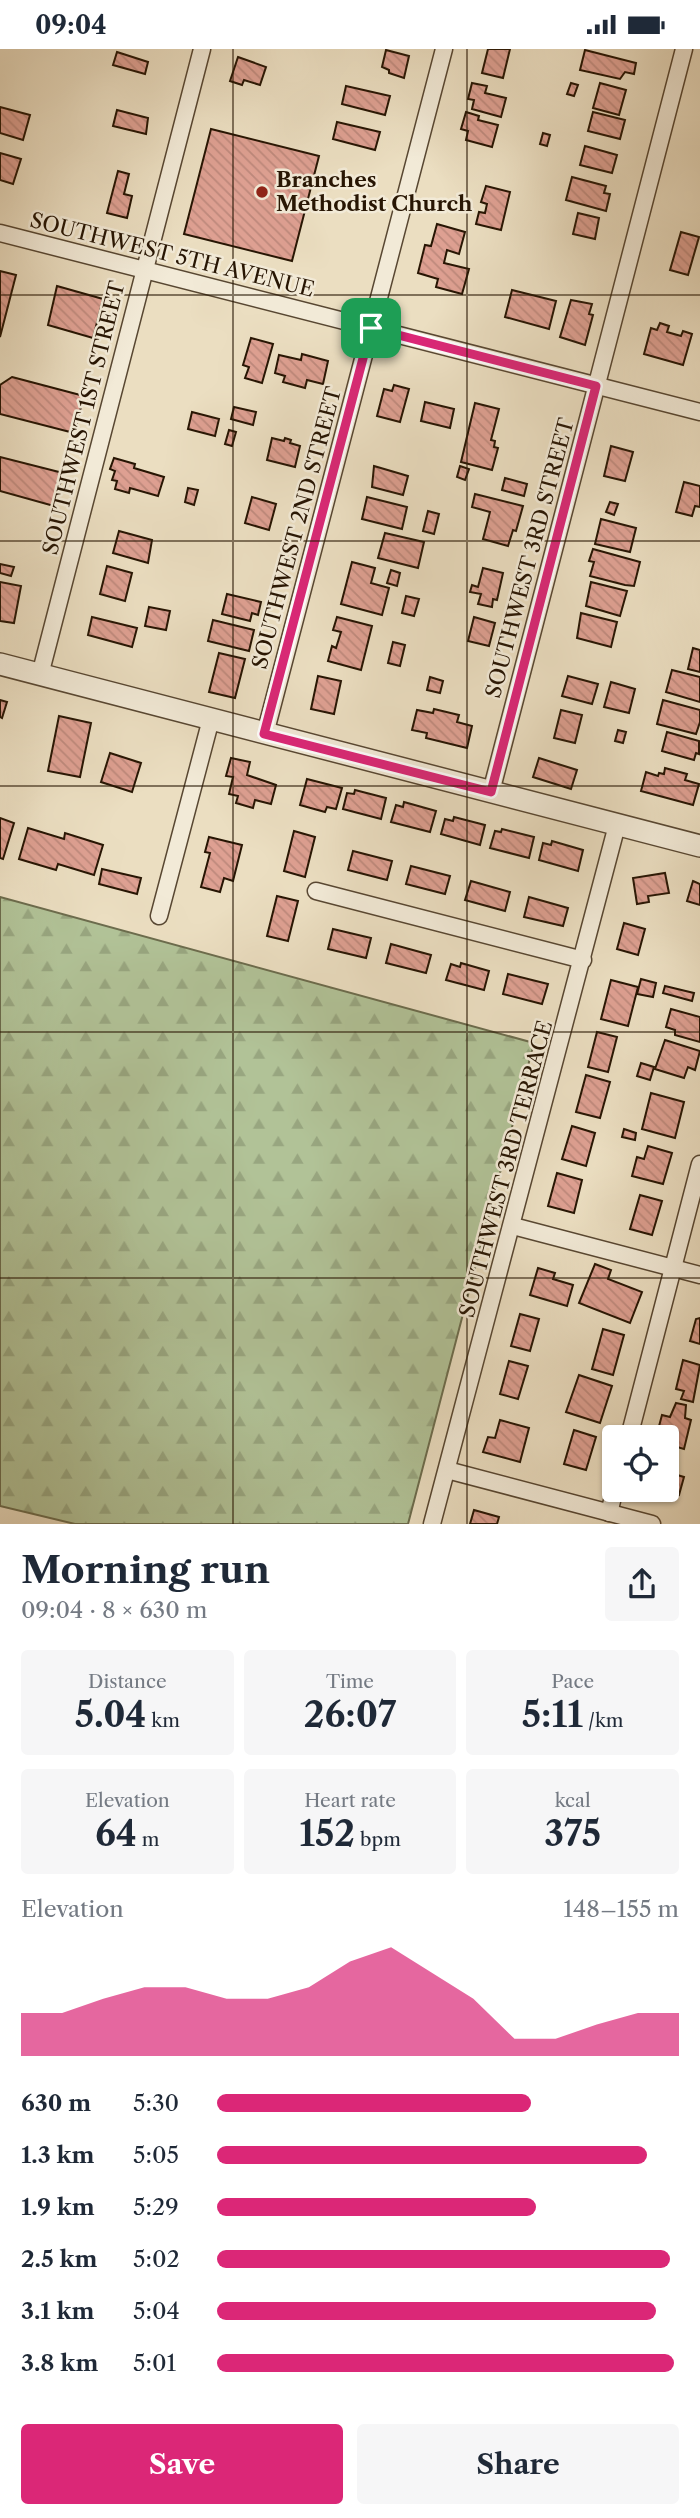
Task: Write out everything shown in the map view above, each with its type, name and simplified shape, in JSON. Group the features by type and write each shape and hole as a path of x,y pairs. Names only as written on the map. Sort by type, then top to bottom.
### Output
{"street":[{"name":"SOUTHWEST 1ST STREET","path":"40,675 202,49"},
{"name":"SOUTHWEST 2ND STREET","path":"264,734 444,49"},
{"name":"SOUTHWEST 3RD STREET","path":"491,792 684,49"},
{"name":"SOUTHWEST 5TH AVENUE","path":"0,233 700,412"},
{"path":"0,664 700,846"},
{"path":"159,916 211,719"},
{"name":"SOUTHWEST 3RD TERRACE","path":"432,1524 617,825"},
{"path":"316,891 583,960"},
{"path":"632,1425 700,1164"},
{"path":"513,1226 700,1275"},
{"path":"447,1470 652,1524"},
{"path":"609,1513 612,1502"}],"green space":[{"path":"0,897 534,1043 408,1524 75,1524 0,1506"}],"building":[{"path":"488,49 510,49 503,78 482,73"},
{"path":"386,50 409,56 404,78 389,73 389,70 382,67"},
{"path":"585,50 636,63 634,74 625,72 620,79 580,70"},
{"path":"117,52 148,62 145,74 113,65"},
{"path":"238,57 266,67 260,85 244,80 242,85 230,81"},
{"path":"472,83 487,86 485,93 506,98 501,117 472,109 474,100 468,99"},
{"path":"571,83 578,85 574,96 567,94"},
{"path":"600,83 626,90 619,115 593,108"},
{"path":"346,86 390,96 385,115 342,104"},
{"path":"0,107 30,115 23,140 0,133"},
{"path":"117,110 148,118 146,134 113,126"},
{"path":"466,112 479,116 478,120 498,125 492,147 466,140 468,131 461,129"},
{"path":"593,112 625,120 620,139 588,131"},
{"path":"337,122 380,132 375,150 333,139"},
{"path":"211,129 319,156 292,261 184,234"},
{"path":"543,133 550,135 547,146 540,144"},
{"path":"585,146 617,155 612,173 580,165"},
{"path":"0,153 21,159 13,184 0,180"},
{"path":"118,171 129,174 124,194 132,196 127,218 107,213"},
{"path":"572,177 606,186 604,193 610,194 606,211 566,200"},
{"path":"486,186 510,192 501,230 476,224 479,212 485,213 487,204 481,202"},
{"path":"578,213 599,218 595,239 573,234"},
{"path":"437,224 465,232 459,254 447,250 444,263 469,269 462,294 436,287 438,279 418,273 425,245 431,246"},
{"path":"681,232 699,237 688,275 670,270"},
{"path":"0,271 16,275 0,337"},
{"path":"57,286 103,299 93,338 48,325"},
{"path":"512,290 556,301 549,329 505,317"},
{"path":"571,300 592,304 589,314 593,315 585,345 560,337"},
{"path":"660,323 669,326 667,332 681,336 683,331 692,334 683,365 644,354 651,328 657,330"},
{"path":"251,338 273,344 262,383 245,378 249,367 243,365"},
{"path":"302,354 328,361 323,384 307,380 305,388 283,382 285,376 275,373 279,355 301,360"},
{"path":"12,377 84,396 74,433 0,414 0,385"},
{"path":"394,385 409,389 400,422 377,416 384,389 392,391"},
{"path":"425,402 454,409 450,428 421,421"},
{"path":"475,403 499,409 491,440 495,441 494,447 498,448 492,470 461,462"},
{"path":"234,407 256,412 253,425 231,419"},
{"path":"192,412 219,419 215,436 188,429"},
{"path":"229,430 236,432 232,446 225,444"},
{"path":"272,438 284,441 285,438 300,446 295,467 267,460"},
{"path":"611,446 633,452 625,481 604,476"},
{"path":"0,457 63,473 54,506 0,491"},
{"path":"114,458 135,464 134,468 164,477 158,496 130,488 129,493 115,489 117,481 112,480 115,471 110,469"},
{"path":"374,466 408,476 403,495 372,487"},
{"path":"460,466 469,469 465,480 457,477"},
{"path":"505,478 527,484 524,496 502,490"},
{"path":"684,482 700,486 700,507 695,506 692,516 676,512"},
{"path":"188,488 198,490 194,505 185,502"},
{"path":"475,494 523,506 516,531 513,530 508,546 483,539 490,512 472,507"},
{"path":"252,497 276,504 269,530 245,523"},
{"path":"367,497 407,507 402,529 362,519"},
{"path":"610,502 618,504 614,515 606,512"},
{"path":"428,511 439,514 434,534 423,531"},
{"path":"601,519 636,528 630,552 595,544"},
{"path":"119,531 152,540 148,563 113,553"},
{"path":"385,533 424,542 418,568 378,558"},
{"path":"593,549 640,562 634,586 590,576 594,562 589,561"},
{"path":"352,562 375,568 371,583 389,588 382,615 341,604"},
{"path":"0,564 14,567 11,576 0,573"},
{"path":"107,566 132,573 125,601 100,594"},
{"path":"483,568 503,573 497,600 493,599 492,607 478,604 481,594 470,592 472,585 478,587"},
{"path":"391,570 400,573 397,586 387,583"},
{"path":"0,582 21,586 14,623 0,621"},
{"path":"591,582 627,591 620,616 586,606"},
{"path":"227,594 261,602 258,615 252,613 250,621 222,614"},
{"path":"406,596 419,599 414,616 402,613"},
{"path":"149,607 170,611 166,630 145,626"},
{"path":"581,613 617,622 611,647 577,638"},
{"path":"92,617 137,628 132,647 88,635"},
{"path":"337,617 372,626 361,670 328,661 332,646 336,648 341,632 333,630"},
{"path":"474,617 495,623 489,646 468,641"},
{"path":"213,620 254,630 249,651 208,641"},
{"path":"393,642 405,645 400,666 388,663"},
{"path":"693,648 700,650 700,672 688,669"},
{"path":"219,653 245,659 235,698 209,692"},
{"path":"672,670 700,677 700,702 666,692"},
{"path":"318,676 341,681 334,714 311,709"},
{"path":"568,676 598,684 592,704 562,696"},
{"path":"430,677 443,681 440,693 427,690"},
{"path":"611,682 635,689 629,713 604,707"},
{"path":"0,700 7,702 2,718 0,717"},
{"path":"663,700 700,710 696,734 657,724"},
{"path":"434,709 459,715 457,722 472,726 467,748 426,738 427,733 412,730 417,710 433,713"},
{"path":"561,710 582,715 575,743 554,738"},
{"path":"59,716 91,723 80,777 48,771"},
{"path":"618,730 626,732 623,743 615,741"},
{"path":"667,732 699,741 699,754 696,753 694,760 662,751"},
{"path":"110,753 141,763 132,792 101,782"},
{"path":"231,758 250,762 247,775 276,785 271,804 255,800 253,808 236,803 238,796 229,794 233,777 226,776"},
{"path":"539,758 577,770 571,789 533,777"},
{"path":"665,768 687,774 685,780 699,784 693,805 641,791 646,772 658,776 659,773 664,774"},
{"path":"307,779 342,788 336,809 327,807 325,812 300,805"},
{"path":"355,790 386,798 381,819 343,809 347,793 354,794"},
{"path":"404,802 436,811 430,832 391,822 396,805 403,807"},
{"path":"454,817 485,825 480,845 441,834 445,819 453,821"},
{"path":"0,818 14,823 3,859 0,858"},
{"path":"28,828 64,839 65,833 103,845 94,875 58,864 56,870 19,859"},
{"path":"502,829 534,837 529,858 490,848 495,831 501,832"},
{"path":"294,831 315,837 305,877 284,871"},
{"path":"209,837 242,845 233,881 224,878 220,892 201,887 210,853 205,852"},
{"path":"552,841 583,850 578,871 539,860 543,843 551,845"},
{"path":"353,851 392,861 387,880 348,870"},
{"path":"411,866 450,876 445,894 406,884"},
{"path":"102,869 141,878 137,894 99,884"},
{"path":"665,873 669,893 648,896 649,902 637,904 633,878"},
{"path":"471,881 510,892 505,911 465,900"},
{"path":"693,881 700,884 700,905 687,901"},
{"path":"277,896 298,901 288,941 267,936"},
{"path":"529,897 568,908 563,926 524,917"},
{"path":"624,923 645,929 638,955 617,949"},
{"path":"333,929 371,938 366,958 328,949"},
{"path":"391,944 431,955 426,973 386,963"},
{"path":"461,963 489,971 484,990 446,980 451,964 460,967"},
{"path":"508,974 548,984 542,1004 503,994"},
{"path":"641,979 656,983 653,997 637,994"},
{"path":"611,980 638,987 628,1026 601,1019"},
{"path":"665,986 694,993 692,1001 663,993"},
{"path":"671,1009 700,1017 700,1042 675,1035 675,1030 666,1027"},
{"path":"597,1032 617,1037 608,1072 588,1067"},
{"path":"665,1040 700,1051 695,1070 688,1067 684,1078 655,1069"},
{"path":"641,1063 654,1067 650,1080 637,1076"},
{"path":"586,1075 610,1082 600,1118 576,1112"},
{"path":"651,1093 684,1102 675,1138 642,1129"},
{"path":"572,1126 595,1133 586,1166 562,1159"},
{"path":"624,1129 636,1133 635,1140 622,1137"},
{"path":"648,1146 672,1153 663,1184 632,1176 637,1157 644,1159"},
{"path":"557,1173 582,1180 574,1213 548,1206"},
{"path":"640,1195 662,1201 652,1235 630,1229"},
{"path":"595,1264 611,1270 608,1279 642,1292 630,1323 579,1303"},
{"path":"538,1268 555,1273 553,1279 573,1285 567,1306 530,1295"},
{"path":"520,1314 539,1319 530,1351 511,1346"},
{"path":"700,1318 700,1344 690,1341 696,1319"},
{"path":"603,1329 624,1335 613,1375 592,1369"},
{"path":"683,1360 700,1365 693,1402 681,1399 684,1391 676,1389"},
{"path":"509,1361 528,1366 518,1399 500,1394"},
{"path":"579,1375 612,1386 600,1423 566,1412"},
{"path":"676,1403 686,1405 685,1418 691,1420 684,1449 679,1448 679,1425 659,1425 662,1415 670,1417"},
{"path":"500,1420 529,1428 520,1462 483,1452 488,1437 495,1438"},
{"path":"574,1430 596,1437 586,1470 564,1464"},
{"path":"679,1476 684,1477 679,1495"},
{"path":"474,1510 499,1517 497,1524 470,1524"}],"place":[{"name":"Branches Methodist Church","path":"262,192"}],"route":[{"path":"371,328 596,386 491,792 264,734 371,328"}]}
